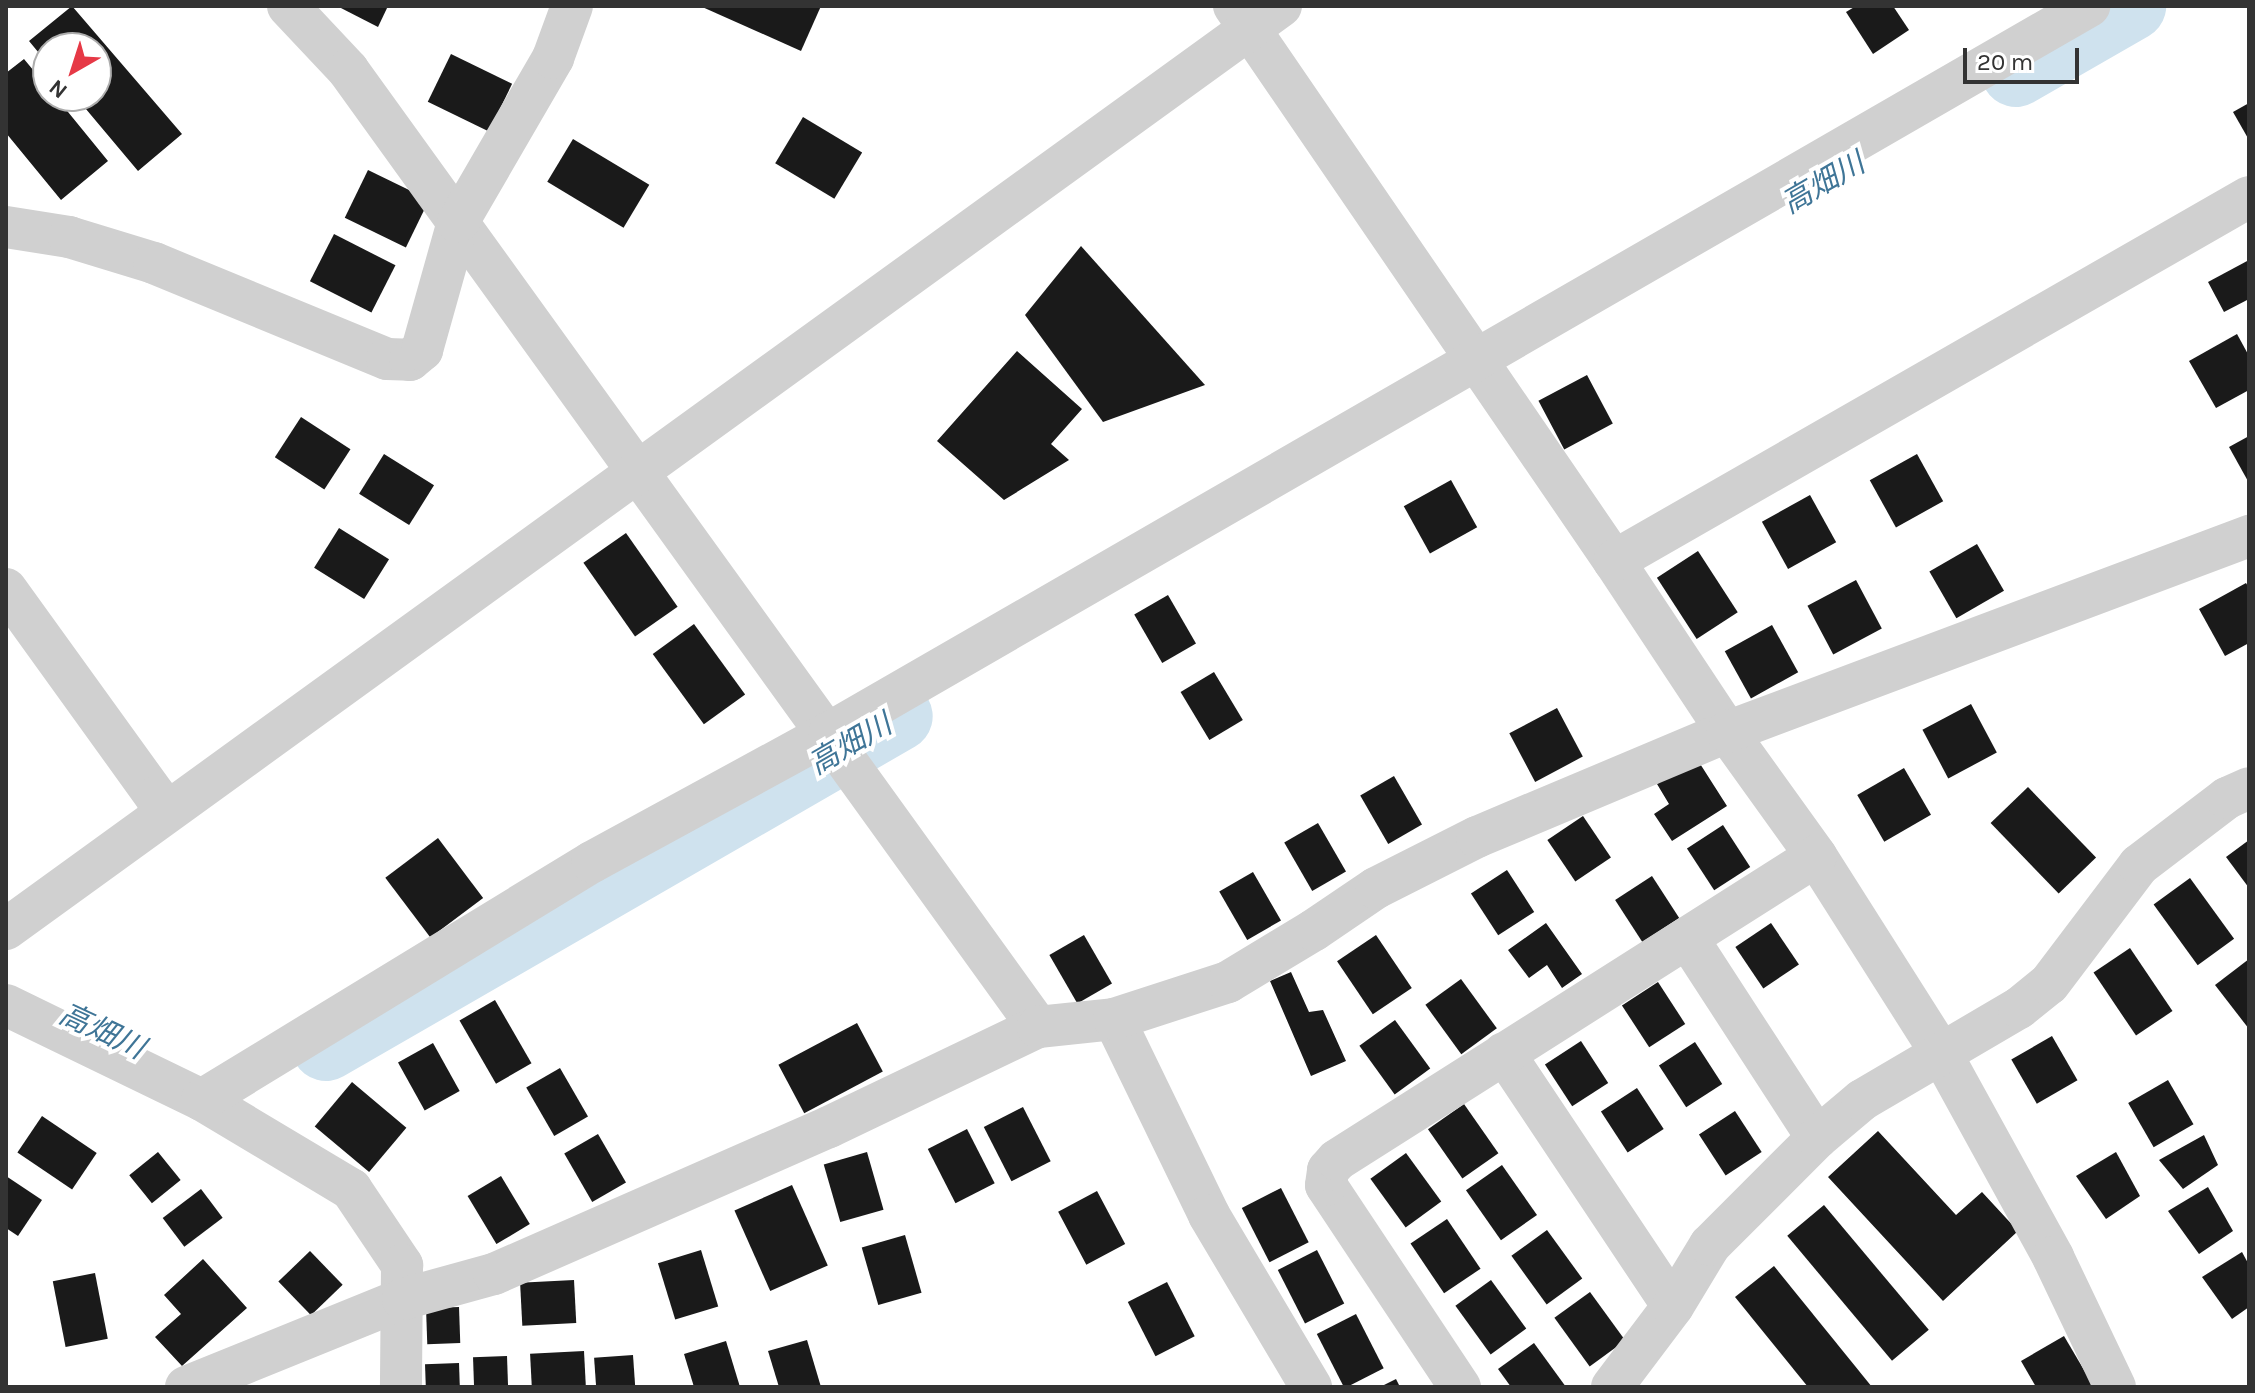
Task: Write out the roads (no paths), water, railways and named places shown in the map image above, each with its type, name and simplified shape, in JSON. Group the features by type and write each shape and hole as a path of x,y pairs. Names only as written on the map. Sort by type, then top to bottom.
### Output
{"street":[{"path":"288,6 348,70 635,473 836,744 1038,1027"},
{"path":"6,227 69,237 154,263 387,359 410,360 422,350 458,222 553,58 572,6"},
{"path":"202,1100 592,862 836,744 1218,506 1477,361 2089,6"},
{"path":"6,929 635,473 1255,13 1477,361 1727,732 1816,856 1941,1053 2053,1257 2115,1387"},
{"path":"1614,561 2249,197"},
{"path":"186,1387 403,1299 494,1274 829,1127 1038,1027 1114,1019 1228,982 1376,888 1464,843 1727,732 2249,536"},
{"path":"6,589 156,797 163,814"},
{"path":"1612,1387 1673,1306 1710,1245 1817,1138 1862,1100 2019,1008 2049,984 2139,865 2227,798 2249,788"},
{"path":"1460,1387 1326,1185 1328,1170 1337,1160 1816,856"},
{"path":"1688,939 1817,1138"},
{"path":"6,1005 202,1100 351,1189 402,1265 401,1387"},
{"path":"1114,1019 1209,1215 1311,1387"},
{"path":"1504,1053 1673,1306"}],"waterway":[{"name":"高畑川","path":"2016,72 2131,6"},
{"name":"高畑川","path":"326,1046 898,716"}]}
